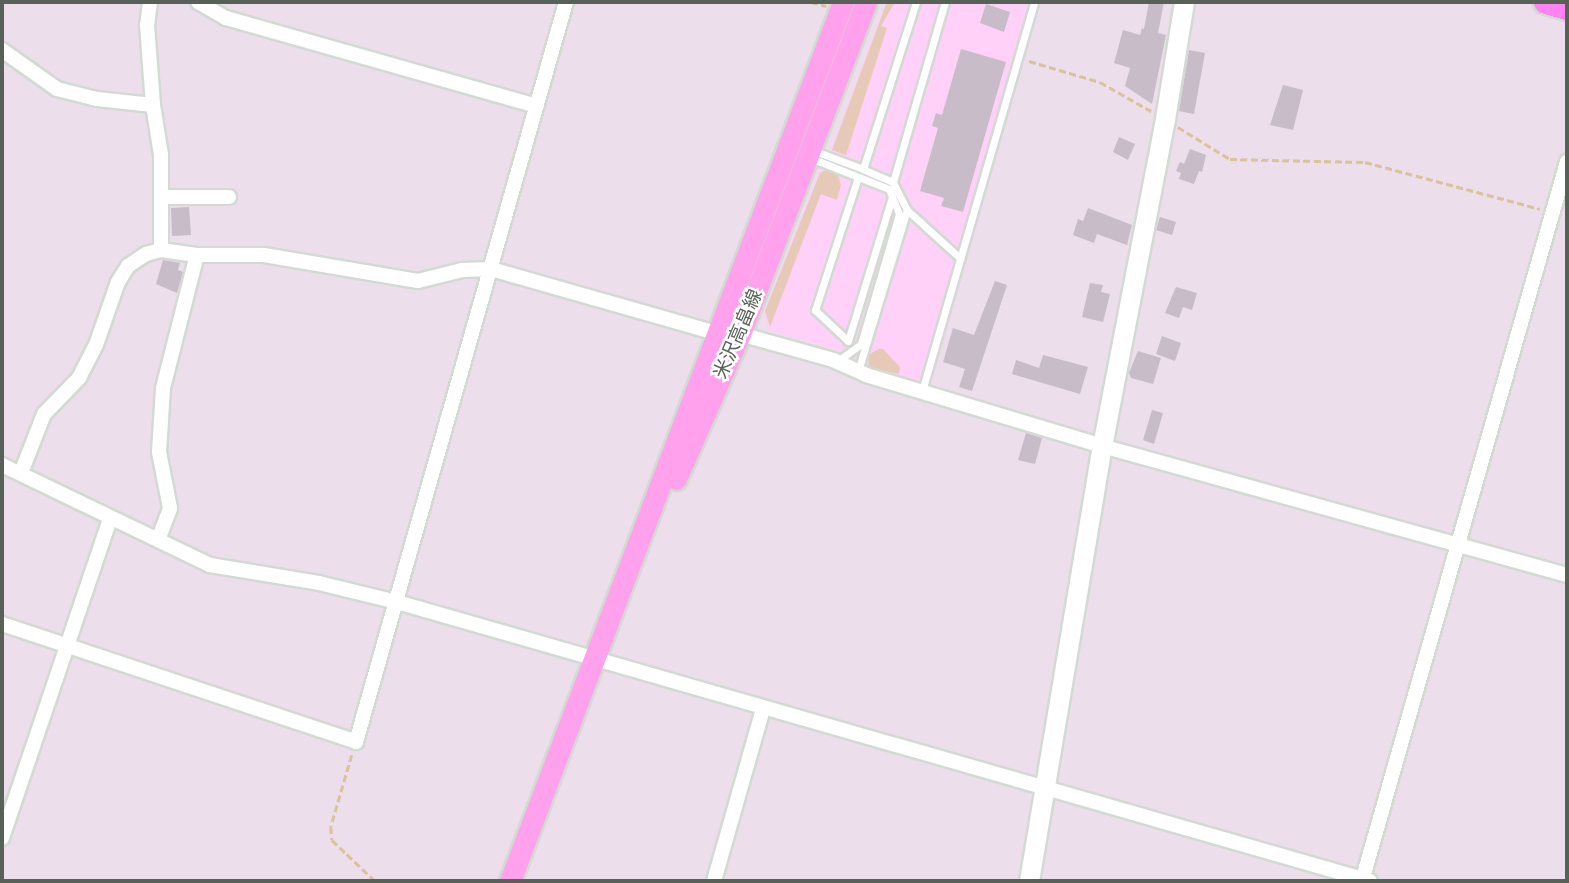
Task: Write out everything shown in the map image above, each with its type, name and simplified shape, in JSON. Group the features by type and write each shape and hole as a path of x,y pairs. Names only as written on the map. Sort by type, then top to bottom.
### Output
{"highway":[{"path":"1546,2 1567,8"}],"main road":[{"name":"米沢高畠線","path":"510,881 843,2"},
{"name":"米沢高畠線","path":"595,659 740,334 866,2"}],"street":[{"path":"150,2 147,25 153,105 161,155 161,250"},
{"path":"198,2 226,18 537,106"},
{"path":"2,624 356,742 566,2"},
{"path":"1029,881 1102,446 1165,119 1184,2"},
{"path":"2,50 57,89 97,99 153,105"},
{"path":"2,465 210,565 319,583 397,602 1365,881 1567,162"},
{"path":"161,197 229,197"},
{"path":"22,473 44,414 79,378 96,345 118,282 128,266 146,254 161,250 197,255 264,255 418,281 462,270 491,269 716,333 740,334 1102,446 1567,575"},
{"path":"158,540 170,508 159,452 163,388 197,255"},
{"path":"2,838 110,519"},
{"path":"713,881 763,709"}],"lane":[{"path":"863,169 916,2"},
{"path":"893,182 945,2"},
{"path":"922,391 1034,2"},
{"path":"810,153 863,169 893,182 907,210 960,258"},
{"path":"810,153 889,189 899,214 861,344 837,362"},
{"path":"858,177 815,310 848,341 892,197"},
{"path":"858,371 907,210"}],"path":[{"path":"1028,61 1100,82 1230,159 1365,162 1553,212"},
{"path":"356,742 331,827 332,839 374,881"}],"shaded area":[{"path":"886,2 1041,2 931,386 867,369 837,350 768,330 764,312 819,172 824,169"},
{"path":"887,2 895,2 881,26 887,28 846,155 832,150"},
{"path":"826,170 837,173 841,185 837,200 821,194 770,327 765,311 820,173"},
{"path":"883,349 900,367 899,374 869,368 868,355"}],"building":[{"path":"1149,2 1164,2 1158,33 1166,35 1152,104 1125,86 1130,68 1114,63 1123,30 1140,35 1142,28 1144,29"},
{"path":"986,4 1010,12 1004,32 980,23"},
{"path":"961,49 1006,62 963,212 941,206 944,198 920,191 938,128 932,126 936,113 942,115"},
{"path":"1189,50 1205,53 1194,114 1179,111"},
{"path":"1283,85 1303,90 1293,130 1270,125"},
{"path":"1119,137 1135,144 1128,160 1113,152"},
{"path":"1190,149 1206,155 1202,172 1199,171 1194,184 1179,179 1181,173 1176,171 1180,162 1184,164"},
{"path":"189,207 191,235 172,236 171,208"},
{"path":"1088,208 1132,225 1127,245 1097,234 1094,243 1073,235 1078,219 1083,221"},
{"path":"1160,217 1176,222 1172,235 1156,230"},
{"path":"163,260 180,263 178,270 183,272 177,293 156,284"},
{"path":"995,281 1007,285 972,391 959,387 965,369 943,362 953,328 974,335"},
{"path":"1090,283 1103,285 1101,292 1110,294 1103,322 1082,317"},
{"path":"1176,287 1197,293 1192,310 1183,307 1179,318 1165,313"},
{"path":"1162,336 1181,343 1175,361 1156,354"},
{"path":"1138,351 1161,358 1153,384 1131,378 1129,373"},
{"path":"1043,355 1088,367 1080,394 1012,374 1016,360 1039,368"},
{"path":"1152,410 1163,413 1154,444 1143,440"},
{"path":"1026,433 1042,438 1035,464 1018,460"}]}
